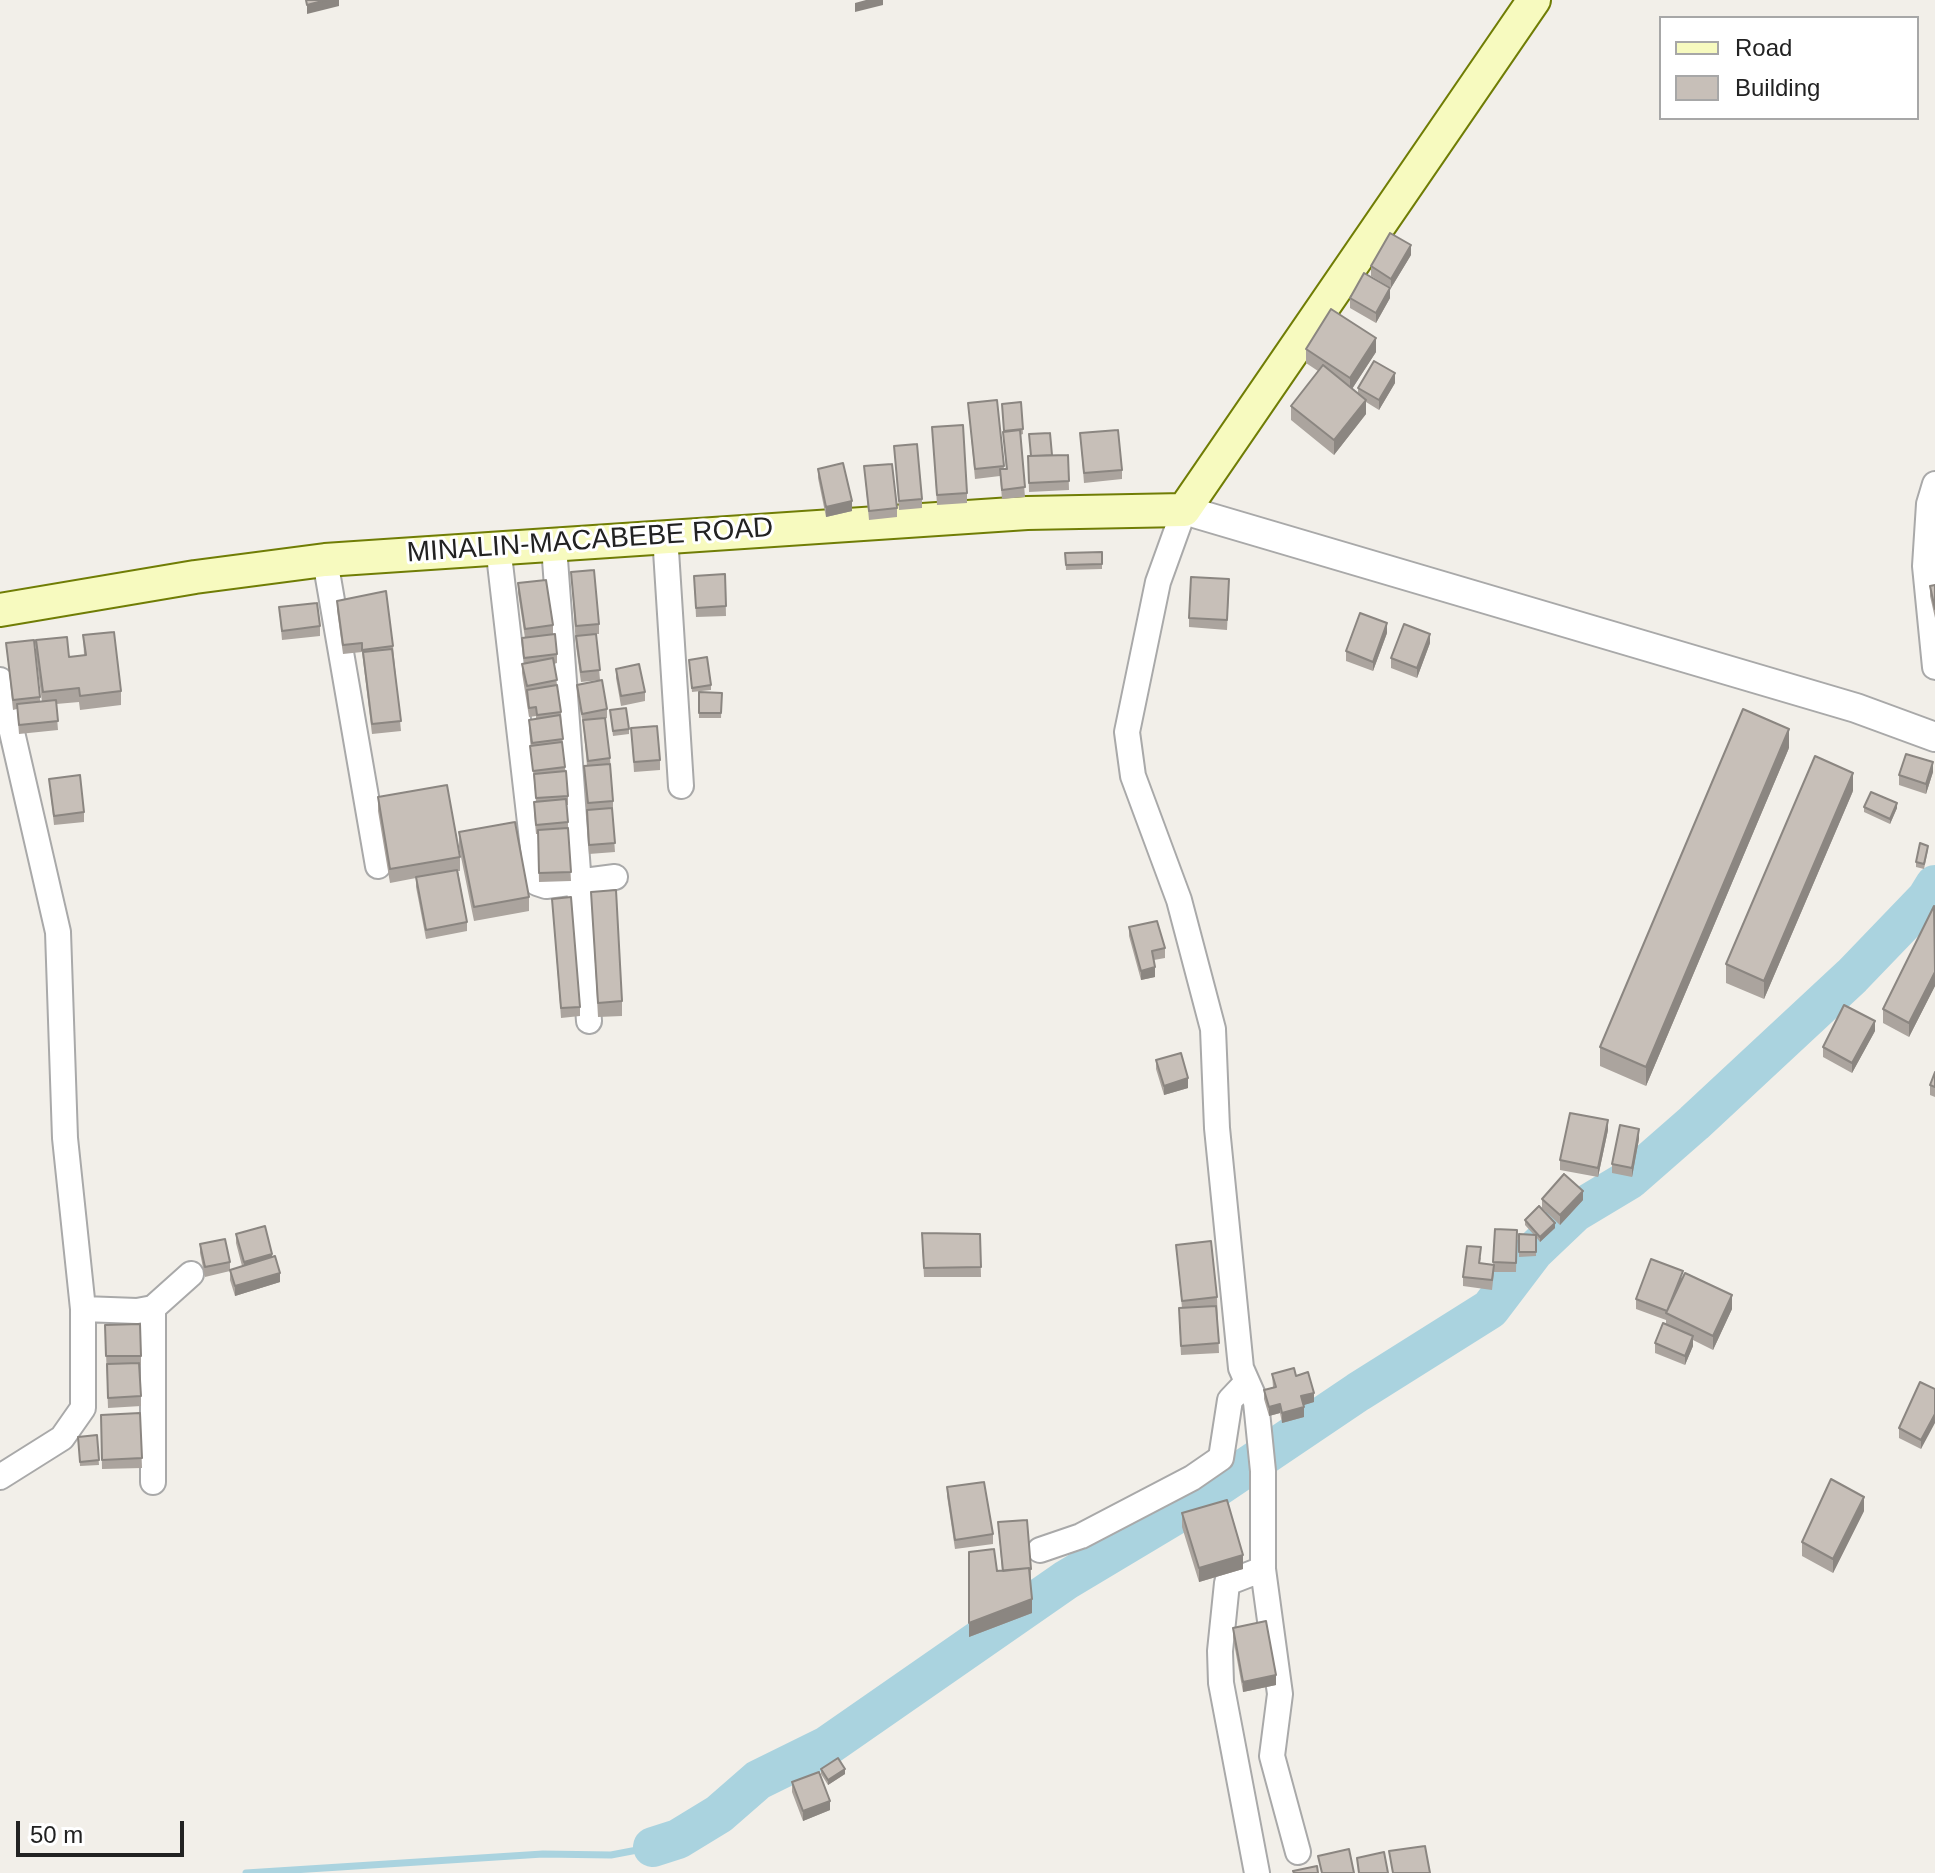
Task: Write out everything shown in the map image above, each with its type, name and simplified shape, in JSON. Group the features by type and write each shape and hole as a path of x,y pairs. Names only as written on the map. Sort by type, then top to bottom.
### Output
{"main road":[{"path":"1184,510 1534,0"},
{"name":"MINALIN-MACABEBE ROAD","path":"0,610 195,577 325,560 498,546 554,546 665,535 1027,513 1184,510"}],"street":[{"path":"1935,484 1929,504 1925,566 1935,667"},
{"path":"1298,1852 1272,1756 1280,1694 1263,1569 1263,1471 1251,1392 1241,1368 1226,1227 1213,1029 1179,900 1133,776 1127,732 1158,582 1184,510 1856,708 1935,737"},
{"path":"665,535 681,786"},
{"path":"498,546 537,883 546,886 615,877"},
{"path":"554,546 589,1021"},
{"path":"325,560 378,866"},
{"path":"0,680 58,932 65,1138 83,1309 83,1408 62,1438 0,1477"},
{"path":"83,1309 137,1311 153,1308 191,1274"},
{"path":"153,1308 153,1482"},
{"path":"1040,1550 1081,1536 1221,1458 1230,1400 1251,1392"},
{"path":"1257,1873 1221,1683 1220,1651 1227,1583 1263,1569"}],"building":[{"path":"306,0 326,0 307,5"},
{"path":"1390,233 1411,245 1391,279 1371,266"},
{"path":"1364,273 1390,288 1376,313 1350,298"},
{"path":"1331,309 1376,338 1350,378 1306,349"},
{"path":"1374,361 1395,373 1379,400 1358,388"},
{"path":"1323,365 1366,400 1334,440 1291,406"},
{"path":"997,400 1004,466 975,469 968,403"},
{"path":"1021,402 1023,429 1004,431 1002,404"},
{"path":"963,425 967,493 937,495 932,427"},
{"path":"1020,430 1025,487 1002,490 1000,469 1007,469 1003,432"},
{"path":"1118,430 1122,470 1084,473 1080,433"},
{"path":"1050,433 1052,455 1031,456 1029,434"},
{"path":"917,444 922,499 899,501 894,446"},
{"path":"1068,455 1069,481 1029,483 1028,456"},
{"path":"843,463 852,501 826,507 818,469"},
{"path":"892,464 897,508 869,511 864,466"},
{"path":"1102,552 1102,564 1066,565 1065,553"},
{"path":"594,570 599,624 576,626 571,572"},
{"path":"725,574 726,606 696,608 694,576"},
{"path":"1191,577 1229,579 1227,620 1189,618"},
{"path":"546,580 553,625 525,629 518,583"},
{"path":"1935,585 1935,609 1930,586"},
{"path":"386,591 393,646 362,650 362,643 343,645 337,601"},
{"path":"317,603 320,626 282,631 279,607"},
{"path":"1360,613 1387,623 1373,662 1346,651"},
{"path":"1404,624 1430,634 1417,668 1391,658"},
{"path":"114,632 121,691 80,696 79,688 43,692 36,640 67,637 69,657 86,655 83,635"},
{"path":"555,634 557,654 524,658 522,638"},
{"path":"596,634 600,670 581,672 576,636"},
{"path":"34,640 40,697 13,700 6,643"},
{"path":"392,649 401,721 372,724 363,652"},
{"path":"707,657 711,685 692,688 689,660"},
{"path":"553,658 557,680 527,686 522,664"},
{"path":"639,664 645,692 621,696 616,669"},
{"path":"602,680 607,709 582,714 577,685"},
{"path":"557,685 561,712 537,715 536,707 529,708 527,690"},
{"path":"699,692 722,693 721,713 699,713"},
{"path":"56,700 58,721 19,725 17,704"},
{"path":"626,708 629,729 613,731 610,710"},
{"path":"1743,709 1789,729 1646,1067 1600,1047"},
{"path":"560,715 563,739 532,743 529,720"},
{"path":"605,718 610,758 588,761 583,720"},
{"path":"657,726 660,760 634,762 631,728"},
{"path":"562,742 565,767 533,771 530,746"},
{"path":"1906,754 1933,762 1926,784 1899,775"},
{"path":"1815,756 1853,773 1764,981 1726,964"},
{"path":"610,764 613,801 588,803 584,766"},
{"path":"566,771 568,796 536,798 534,774"},
{"path":"80,775 84,812 54,816 49,779"},
{"path":"447,785 460,857 390,869 378,797"},
{"path":"1871,792 1897,803 1890,819 1864,807"},
{"path":"566,799 568,822 536,825 534,802"},
{"path":"612,808 615,843 589,845 587,810"},
{"path":"515,822 529,897 474,907 459,832"},
{"path":"568,828 571,872 539,873 538,830"},
{"path":"1920,843 1928,846 1924,864 1916,862"},
{"path":"457,870 467,922 426,930 416,877"},
{"path":"616,890 622,1001 598,1003 591,892"},
{"path":"571,897 580,1007 561,1008 552,899"},
{"path":"1934,906 1935,972 1909,1023 1883,1009"},
{"path":"1157,921 1165,948 1152,951 1155,967 1141,971 1129,927"},
{"path":"1844,1005 1875,1021 1852,1063 1823,1047"},
{"path":"1181,1053 1188,1078 1164,1086 1156,1060"},
{"path":"1570,1113 1608,1120 1598,1168 1560,1160"},
{"path":"1620,1125 1639,1129 1632,1168 1612,1164"},
{"path":"1564,1174 1583,1191 1560,1215 1542,1199"},
{"path":"1539,1206 1555,1223 1540,1237 1525,1220"},
{"path":"265,1226 272,1254 244,1262 236,1234"},
{"path":"1495,1229 1517,1230 1516,1263 1493,1262"},
{"path":"922,1233 980,1234 981,1267 924,1268"},
{"path":"1519,1234 1536,1235 1536,1252 1519,1252"},
{"path":"225,1239 230,1262 205,1267 200,1244"},
{"path":"1211,1241 1217,1297 1182,1301 1176,1245"},
{"path":"1467,1246 1481,1247 1479,1263 1494,1265 1492,1280 1463,1277"},
{"path":"275,1256 280,1273 235,1286 230,1270"},
{"path":"1651,1259 1683,1271 1667,1311 1636,1299"},
{"path":"1685,1273 1732,1295 1713,1336 1666,1313"},
{"path":"1216,1306 1219,1343 1181,1346 1179,1308"},
{"path":"1663,1323 1693,1336 1685,1356 1655,1343"},
{"path":"140,1324 141,1356 106,1356 105,1325"},
{"path":"139,1363 141,1396 108,1398 107,1364"},
{"path":"1294,1368 1296,1376 1308,1372 1314,1393 1301,1396 1304,1407 1282,1413 1280,1404 1269,1407 1264,1390 1276,1387 1272,1374"},
{"path":"1920,1382 1935,1389 1935,1414 1921,1440 1899,1428"},
{"path":"140,1413 142,1458 102,1460 101,1415"},
{"path":"97,1435 99,1460 80,1462 78,1437"},
{"path":"1831,1479 1864,1497 1833,1559 1802,1542"},
{"path":"984,1482 993,1534 955,1540 947,1487"},
{"path":"1227,1500 1243,1555 1199,1568 1182,1513"},
{"path":"1027,1520 1031,1569 1003,1571 998,1522"},
{"path":"994,1549 997,1571 1029,1568 1032,1599 969,1623 969,1552"},
{"path":"1266,1621 1276,1675 1243,1682 1233,1628"},
{"path":"838,1758 845,1769 828,1780 821,1769"},
{"path":"819,1772 830,1801 803,1811 792,1782"},
{"path":"1425,1846 1430,1873 1393,1873 1389,1851"},
{"path":"1349,1849 1354,1873 1322,1873 1318,1856"},
{"path":"1384,1852 1388,1873 1359,1873 1357,1858"},
{"path":"1317,1866 1318,1873 1293,1871"}],"waterway":[{"path":"653,1847 678,1839 719,1814 758,1780 827,1746 1066,1580 1183,1510 1358,1392 1490,1309 1534,1251 1575,1212 1630,1179 1694,1123 1852,976 1927,898 1935,885"},
{"path":"246,1873 543,1854 611,1855 653,1847"}]}
